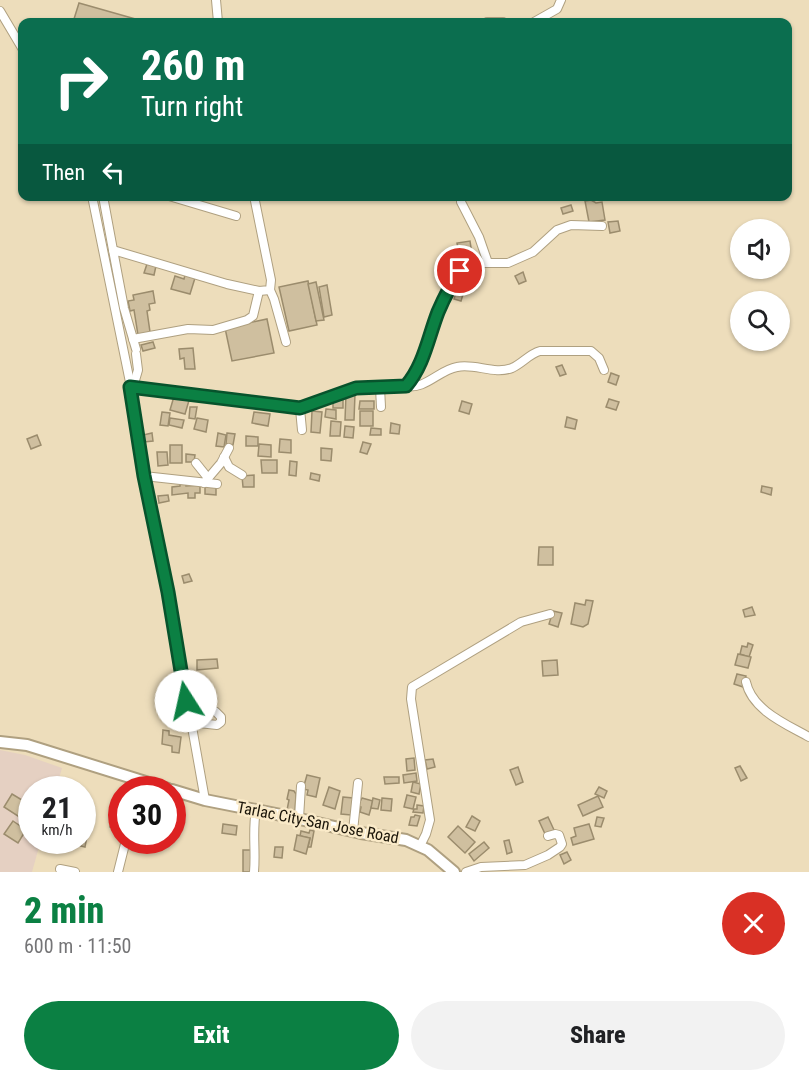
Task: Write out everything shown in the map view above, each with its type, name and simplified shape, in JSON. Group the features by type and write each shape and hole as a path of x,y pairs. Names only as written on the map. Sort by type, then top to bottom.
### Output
{"main road":[{"path":"0,742 27,745 115,776"},
{"name":"Tarlac City-San Jose Road","path":"186,794 353,831 406,840 428,850 454,872"}],"street":[{"path":"216,0 218,18"},
{"path":"541,18 557,9 561,0"},
{"path":"0,11 18,41"},
{"path":"93,201 132,387 144,476 168,592 205,800"},
{"path":"104,201 124,308 136,351 138,370 132,387"},
{"path":"186,201 236,216"},
{"path":"255,201 272,280 270,290 286,342"},
{"path":"461,201 479,237 488,263"},
{"path":"406,386 416,375 438,313 460,271 466,267 488,263 508,263 533,252 557,230 571,225 602,226"},
{"path":"113,250 227,284 259,291 270,290"},
{"path":"133,339 188,329 213,330 247,320 253,316 259,291"},
{"path":"132,387 300,408 356,388 406,386 414,388 459,366 501,371 513,367 533,353 540,351 591,351 599,358 604,370"},
{"path":"380,388 381,406"},
{"path":"300,408 302,430"},
{"path":"206,480 229,448"},
{"path":"224,457 230,467 242,475"},
{"path":"196,463 206,480"},
{"path":"144,476 206,480 217,484"},
{"path":"420,846 430,820 411,699 412,687 521,622 549,614"},
{"path":"746,682 748,692 774,718 809,737"},
{"path":"190,722 217,725 221,722 221,717 216,712"},
{"path":"353,831 358,783"},
{"path":"299,819 302,786"},
{"path":"254,872 253,827 256,810"},
{"path":"466,872 481,867 525,865 548,855 562,844 559,835 548,836"},
{"path":"118,872 122,854"},
{"path":"60,869 75,872"}],"shaded area":[{"path":"0,750 25,755 62,768 60,776 18,776 18,854 37,854 32,872 0,872"}],"building":[{"path":"79,3 132,18 74,18"},
{"path":"585,201 602,202 605,220 589,222"},
{"path":"571,205 573,211 563,214 561,208"},
{"path":"618,221 620,231 610,233 608,222"},
{"path":"470,241 473,261 461,263 457,243"},
{"path":"147,264 156,266 154,275 144,273"},
{"path":"523,272 526,281 519,284 515,276"},
{"path":"185,275 195,278 190,294 171,289 175,276 184,279"},
{"path":"308,281 317,325 289,331 279,287"},
{"path":"316,282 324,320 316,321 308,284"},
{"path":"327,285 332,315 324,317 319,287"},
{"path":"457,289 464,291 461,301 454,299"},
{"path":"153,291 155,303 149,304 150,310 147,311 150,332 138,335 134,310 130,311 128,301 134,300 133,295"},
{"path":"267,319 274,353 232,361 225,328"},
{"path":"153,342 155,348 143,351 141,345"},
{"path":"193,348 195,369 185,369 184,358 180,359 179,349"},
{"path":"562,365 566,374 560,376 556,367"},
{"path":"611,373 619,376 616,385 608,382"},
{"path":"175,393 190,397 185,414 170,410"},
{"path":"346,394 355,394 354,420 345,420"},
{"path":"333,399 343,399 343,408 333,408"},
{"path":"609,399 619,402 616,410 606,407"},
{"path":"360,401 374,401 374,409 359,409"},
{"path":"462,401 472,404 469,414 459,411"},
{"path":"190,407 197,407 195,419 189,418"},
{"path":"326,409 336,410 336,419 325,417"},
{"path":"312,411 322,412 320,433 311,432"},
{"path":"360,411 373,411 373,426 360,426"},
{"path":"162,412 170,413 168,426 160,425"},
{"path":"254,412 270,414 268,426 252,423"},
{"path":"567,417 577,420 575,429 565,427"},
{"path":"170,418 184,420 182,428 169,425"},
{"path":"197,418 208,420 206,432 194,429"},
{"path":"331,421 341,422 340,436 330,436"},
{"path":"391,423 400,425 399,434 390,433"},
{"path":"345,426 354,427 353,438 344,437"},
{"path":"371,428 381,429 381,435 370,435"},
{"path":"152,433 153,441 144,442 143,435"},
{"path":"218,433 226,435 224,447 216,446"},
{"path":"227,433 235,434 233,445 226,444"},
{"path":"37,435 41,445 31,449 27,439"},
{"path":"246,436 258,437 258,446 246,446"},
{"path":"280,439 291,440 291,453 279,452"},
{"path":"363,442 371,444 367,454 360,452"},
{"path":"259,444 271,445 271,457 258,456"},
{"path":"170,445 182,445 182,463 170,463"},
{"path":"321,448 332,449 331,461 321,460"},
{"path":"157,452 167,452 168,465 158,466"},
{"path":"186,454 195,455 194,462 186,462"},
{"path":"261,460 277,460 277,473 262,473"},
{"path":"290,461 297,462 296,476 289,475"},
{"path":"311,473 320,475 319,481 310,479"},
{"path":"254,475 254,487 243,487 242,476"},
{"path":"180,483 186,483 186,486 200,485 200,493 195,493 195,498 188,498 188,493 172,495 172,487 180,486"},
{"path":"205,485 216,486 216,495 205,494"},
{"path":"762,486 772,488 771,495 761,492"},
{"path":"168,495 169,501 159,503 158,496"},
{"path":"539,547 553,547 553,565 538,565"},
{"path":"189,574 192,581 184,583 182,576"},
{"path":"586,600 593,601 588,624 583,627 571,624 575,603 585,605"},
{"path":"752,607 755,615 745,617 743,610"},
{"path":"553,611 562,613 558,627 549,624"},
{"path":"748,643 753,645 749,657 740,654 742,646 747,647"},
{"path":"738,654 751,657 748,668 735,665"},
{"path":"217,659 218,668 197,670 197,660"},
{"path":"557,660 558,675 543,676 542,661"},
{"path":"737,674 746,676 743,687 734,684"},
{"path":"205,701 215,703 213,713 203,711"},
{"path":"163,730 169,731 169,735 181,737 179,753 172,752 172,746 162,744"},
{"path":"414,758 415,770 407,771 406,759"},
{"path":"433,759 435,767 427,769 425,760"},
{"path":"740,766 747,778 741,781 735,768"},
{"path":"518,767 523,782 516,785 510,770"},
{"path":"416,773 417,781 404,783 403,775"},
{"path":"307,775 320,778 316,797 307,795 308,790 303,789"},
{"path":"384,777 399,777 399,783 385,784"},
{"path":"413,782 421,784 419,794 411,792"},
{"path":"329,787 340,791 335,809 323,805"},
{"path":"599,787 607,791 604,798 595,794"},
{"path":"289,790 296,794 295,812 287,810"},
{"path":"12,794 18,798 18,816 4,807"},
{"path":"407,795 416,797 413,809 404,807"},
{"path":"598,796 603,807 583,816 578,805"},
{"path":"343,797 353,798 351,815 341,814"},
{"path":"362,798 373,801 369,815 360,812 361,807 357,806"},
{"path":"373,798 380,800 378,809 371,808"},
{"path":"382,798 392,799 391,811 381,810"},
{"path":"417,805 424,806 423,813 413,812 417,809"},
{"path":"420,816 417,826 409,825 411,817"},
{"path":"472,816 480,821 475,831 466,827"},
{"path":"548,817 555,832 546,836 539,821"},
{"path":"597,817 604,818 601,827 595,826"},
{"path":"13,821 18,824 18,843 4,834"},
{"path":"223,824 237,826 236,835 222,833"},
{"path":"589,824 594,839 573,845 571,838 576,836 574,828"},
{"path":"458,826 475,842 465,853 448,837"},
{"path":"310,830 314,831 311,847 308,847 310,838 300,836 301,831 309,833"},
{"path":"297,835 310,838 306,854 294,850"},
{"path":"509,840 512,852 507,854 504,841"},
{"path":"484,842 489,848 474,861 469,854"},
{"path":"275,847 283,847 282,858 274,857"},
{"path":"243,850 252,850 252,872 243,872"},
{"path":"567,852 571,860 564,864 560,855"}],"route":[{"path":"186,701 168,592 144,476 130,387 300,408 356,388 406,386 416,375 438,313 460,271"}]}
